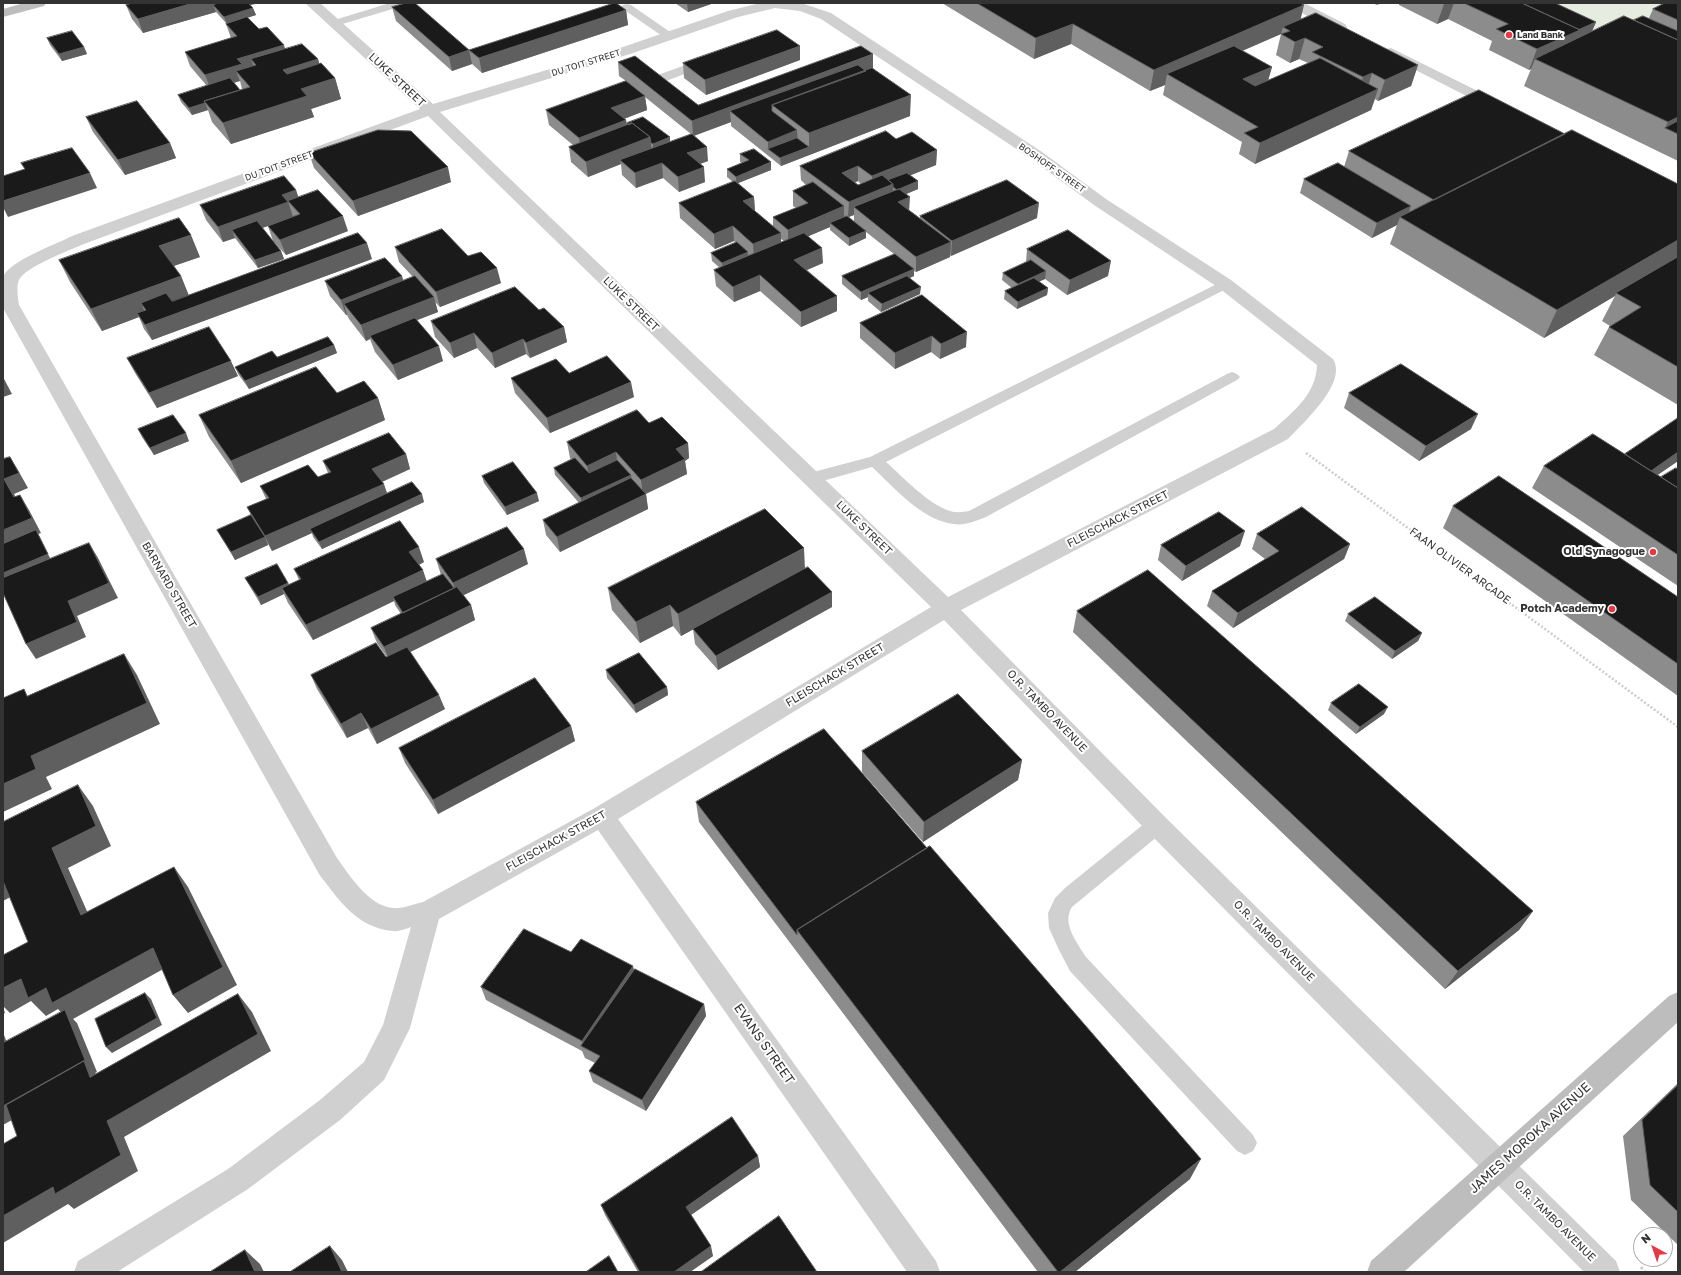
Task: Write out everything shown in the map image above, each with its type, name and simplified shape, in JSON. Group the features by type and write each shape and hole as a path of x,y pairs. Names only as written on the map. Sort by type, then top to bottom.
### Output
{"street":[{"name":"LUKE STREET","path":"312,3 430,110 946,608"},
{"path":"1293,3 1350,32"},
{"path":"3,13 34,4"},
{"name":"BOSHOFF STREET","path":"764,6 796,4 812,9 845,28 1036,155 1100,202 1225,284 1326,363"},
{"name":"DU TOIT STREET","path":"10,305 9,286 12,277 22,268 42,256 78,240 430,110 631,55 669,36 733,14 764,6"},
{"path":"1378,46 1512,114"},
{"name":"BARNARD STREET","path":"10,305 328,866"},
{"name":"FLEISCHACK STREET","path":"328,866 353,899 376,916 394,920 428,912 602,816 946,608 1281,434 1317,397 1326,372 1326,363"},
{"name":"O.R. TAMBO AVENUE","path":"946,608 1157,825 1605,1272"},
{"name":"EVANS STREET","path":"602,816 925,1272"},
{"path":"89,1272 238,1179 330,1110 374,1071 396,1028 428,912"},
{"name":"JAMES MOROKA AVENUE","path":"1382,1272 1678,1005"}],"lane":[{"path":"334,23 402,3"},
{"path":"627,7 669,36"},
{"path":"659,79 719,58"},
{"path":"648,69 672,88"},
{"path":"812,478 875,461 1225,284"},
{"path":"875,461 926,505 944,516 966,518 987,510 1232,377"},
{"path":"1157,825 1072,894 1062,905 1058,916 1062,934 1078,964 1245,1144"}],"path":[{"name":"FAAN OLIVIER ARCADE","path":"1281,434 1678,727"}],"shaded area":[{"path":"1532,3 1678,3 1678,4 1608,38"}],"building":[{"path":"133,3 193,3 138,19 126,5"},
{"path":"219,3 248,3 253,8 224,17 213,5"},
{"path":"406,3 415,3 469,50 449,57 392,7"},
{"path":"614,3 626,10 479,58 469,50"},
{"path":"977,3 1300,3 1304,5 1154,70 1073,24 1036,38"},
{"path":"1464,3 1522,3 1580,30 1537,49 1496,29 1508,24"},
{"path":"1522,3 1555,3 1596,22 1579,30"},
{"path":"1665,3 1678,3 1678,20 1653,9"},
{"path":"1316,13 1418,65 1385,80 1372,73 1363,77 1312,52 1323,47 1305,38 1295,42 1281,34 1290,31 1283,27"},
{"path":"1624,16 1678,40 1678,117 1668,122 1535,59"},
{"path":"1643,16 1678,31 1678,40 1634,20"},
{"path":"247,17 259,29 267,27 284,45 237,59 242,64 205,75 185,52 237,36 226,24"},
{"path":"777,30 800,46 705,80 683,63"},
{"path":"72,31 84,47 59,54 47,38"},
{"path":"302,44 318,59 283,70 287,74 321,63 335,78 301,89 307,96 223,123 204,101 250,87 236,71 256,65 251,59"},
{"path":"861,46 873,54 692,121 618,62 635,56 698,105"},
{"path":"1234,46 1272,67 1243,79 1255,86 1320,58 1378,89 1260,143 1244,133 1258,127 1167,74"},
{"path":"858,65 866,71 772,105 772,111 797,130 768,142 730,111"},
{"path":"872,68 911,95 809,133 772,105"},
{"path":"230,78 240,90 204,101 205,103 189,108 178,95"},
{"path":"626,81 645,96 611,108 626,120 579,138 546,110"},
{"path":"1479,90 1565,134 1434,200 1349,151"},
{"path":"137,101 170,143 118,160 86,117"},
{"path":"643,117 670,137 653,144 651,143 650,137 632,123 629,125 627,123"},
{"path":"1678,121 1678,134 1665,128"},
{"path":"632,123 650,137 586,162 569,147"},
{"path":"378,130 411,131 448,167 353,201 309,153"},
{"path":"1572,130 1678,184 1678,240 1557,310 1400,217"},
{"path":"886,131 896,139 912,132 937,150 872,176 858,166 842,173 858,185 882,175 893,184 849,202 800,166"},
{"path":"692,134 707,147 687,153 704,167 678,177 662,163 635,173 620,160"},
{"path":"797,138 809,147 780,158 768,149"},
{"path":"72,148 90,173 3,201 3,176 25,169 21,163"},
{"path":"754,149 771,162 736,177 727,169 749,160 740,154"},
{"path":"1338,163 1411,206 1377,223 1304,179"},
{"path":"907,173 918,181 897,190 888,180"},
{"path":"284,176 296,190 282,195 288,202 218,227 200,205"},
{"path":"1007,180 1039,203 952,241 920,216"},
{"path":"735,181 754,197 743,201 781,233 753,244 733,226 714,234 679,203"},
{"path":"813,182 844,206 788,230 773,217 808,203 793,191"},
{"path":"899,189 910,197 898,202 951,242 916,257 854,207"},
{"path":"318,190 343,216 280,240 268,226 300,214 288,201"},
{"path":"847,216 866,231 849,238 830,223"},
{"path":"179,218 191,235 159,246 181,276 91,309 59,260"},
{"path":"257,221 281,251 255,260 232,230"},
{"path":"442,229 468,256 481,252 497,268 436,292 395,247"},
{"path":"1068,230 1111,261 1070,280 1027,249"},
{"path":"358,233 367,243 145,325 137,313 146,310 141,303 166,293 172,301"},
{"path":"804,233 822,248 794,260 837,296 801,312 760,275 733,287 714,270"},
{"path":"737,242 748,252 722,263 711,253"},
{"path":"895,254 914,269 861,292 842,276"},
{"path":"1678,257 1678,367 1609,327 1641,307 1616,293"},
{"path":"385,258 402,276 341,300 325,281"},
{"path":"1031,260 1046,271 1018,284 1003,273"},
{"path":"415,276 434,297 361,325 344,304"},
{"path":"907,276 921,287 882,304 868,293"},
{"path":"1034,278 1048,288 1018,302 1005,291"},
{"path":"515,287 539,310 544,308 564,327 526,343 523,339 492,353 474,333 450,343 431,321"},
{"path":"922,295 967,332 941,344 932,336 895,353 860,323"},
{"path":"415,318 439,346 393,365 370,336"},
{"path":"209,327 231,361 149,393 127,358"},
{"path":"328,337 334,345 245,381 235,367 272,351 277,357"},
{"path":"607,356 631,382 547,418 511,378 556,359 569,373"},
{"path":"1401,364 1478,414 1426,446 1349,393"},
{"path":"316,367 337,393 364,381 378,398 231,461 199,415"},
{"path":"637,410 649,423 662,417 688,443 676,449 685,459 641,480 616,452 587,466 567,442"},
{"path":"173,415 186,433 150,448 138,429"},
{"path":"1678,418 1678,452 1651,471 1625,454"},
{"path":"389,433 406,454 372,469 384,484 265,536 247,507 269,498 260,486 308,465 318,477 331,472 323,461"},
{"path":"1593,434 1678,488 1678,555 1544,466"},
{"path":"10,457 19,473 4,479 14,497 20,495 32,518 3,530 3,459"},
{"path":"575,458 589,473 617,460 631,475 581,498 554,468"},
{"path":"513,462 537,493 505,507 482,476"},
{"path":"1676,468 1678,469 1678,488 1661,477"},
{"path":"1499,476 1678,597 1678,664 1453,506"},
{"path":"631,478 646,494 557,537 543,520"},
{"path":"412,482 422,494 319,542 310,529"},
{"path":"1302,507 1350,544 1238,613 1212,591 1279,551 1257,534"},
{"path":"765,509 804,548 678,614 670,605 636,622 608,588"},
{"path":"1219,512 1245,531 1186,566 1161,545"},
{"path":"251,515 265,537 231,552 217,530"},
{"path":"400,521 419,547 409,552 423,570 306,625 282,588 301,579 294,569"},
{"path":"507,527 524,549 453,583 436,559"},
{"path":"36,530 48,554 3,573 3,544"},
{"path":"89,543 109,583 68,601 77,622 26,644 3,593 3,578"},
{"path":"277,564 288,583 258,597 245,578"},
{"path":"808,567 832,592 716,656 693,629"},
{"path":"1148,570 1533,911 1458,971 1077,611"},
{"path":"443,574 454,588 403,613 393,597"},
{"path":"457,587 471,605 384,647 371,628"},
{"path":"1375,597 1422,633 1395,651 1348,614"},
{"path":"376,643 386,657 407,647 439,695 371,729 361,713 341,724 311,675"},
{"path":"639,653 667,687 634,705 606,670"},
{"path":"124,654 147,703 31,756 36,769 3,784 3,698 24,689 27,696"},
{"path":"535,678 571,726 433,800 399,748"},
{"path":"1359,684 1388,707 1360,727 1331,703"},
{"path":"958,694 1022,760 924,822 862,751"},
{"path":"824,729 927,848 797,930 797,935 696,802"},
{"path":"78,785 96,826 52,848 81,915 174,867 223,967 173,995 153,948 52,1003 46,988 28,998 21,979 3,988 3,955 28,942 3,881 3,822"},
{"path":"930,846 1201,1159 1060,1272 1058,1272 797,930"},
{"path":"524,929 571,952 581,939 633,966 582,1041 481,987"},
{"path":"635,969 704,1004 642,1100 589,1071 600,1056 581,1046"},
{"path":"145,993 157,1018 106,1047 95,1019"},
{"path":"238,994 258,1034 107,1121 121,1155 55,1194 53,1187 3,1216 3,1144 17,1136 6,1105 84,1061 90,1077"},
{"path":"65,1010 85,1060 3,1106 3,1043"},
{"path":"1678,1085 1678,1212 1650,1185 1642,1120"},
{"path":"732,1117 758,1156 686,1207 711,1246 674,1272 640,1272 601,1205"},
{"path":"779,1216 817,1272 701,1272"},
{"path":"330,1246 342,1272 290,1272"},
{"path":"245,1250 255,1272 210,1272"},
{"path":"609,1256 618,1272 586,1272"}],"place":[{"name":"Land Bank","path":"1509,35"},
{"name":"Old Synagogue","path":"1653,552"},
{"name":"Potch Academy","path":"1612,609"}]}
